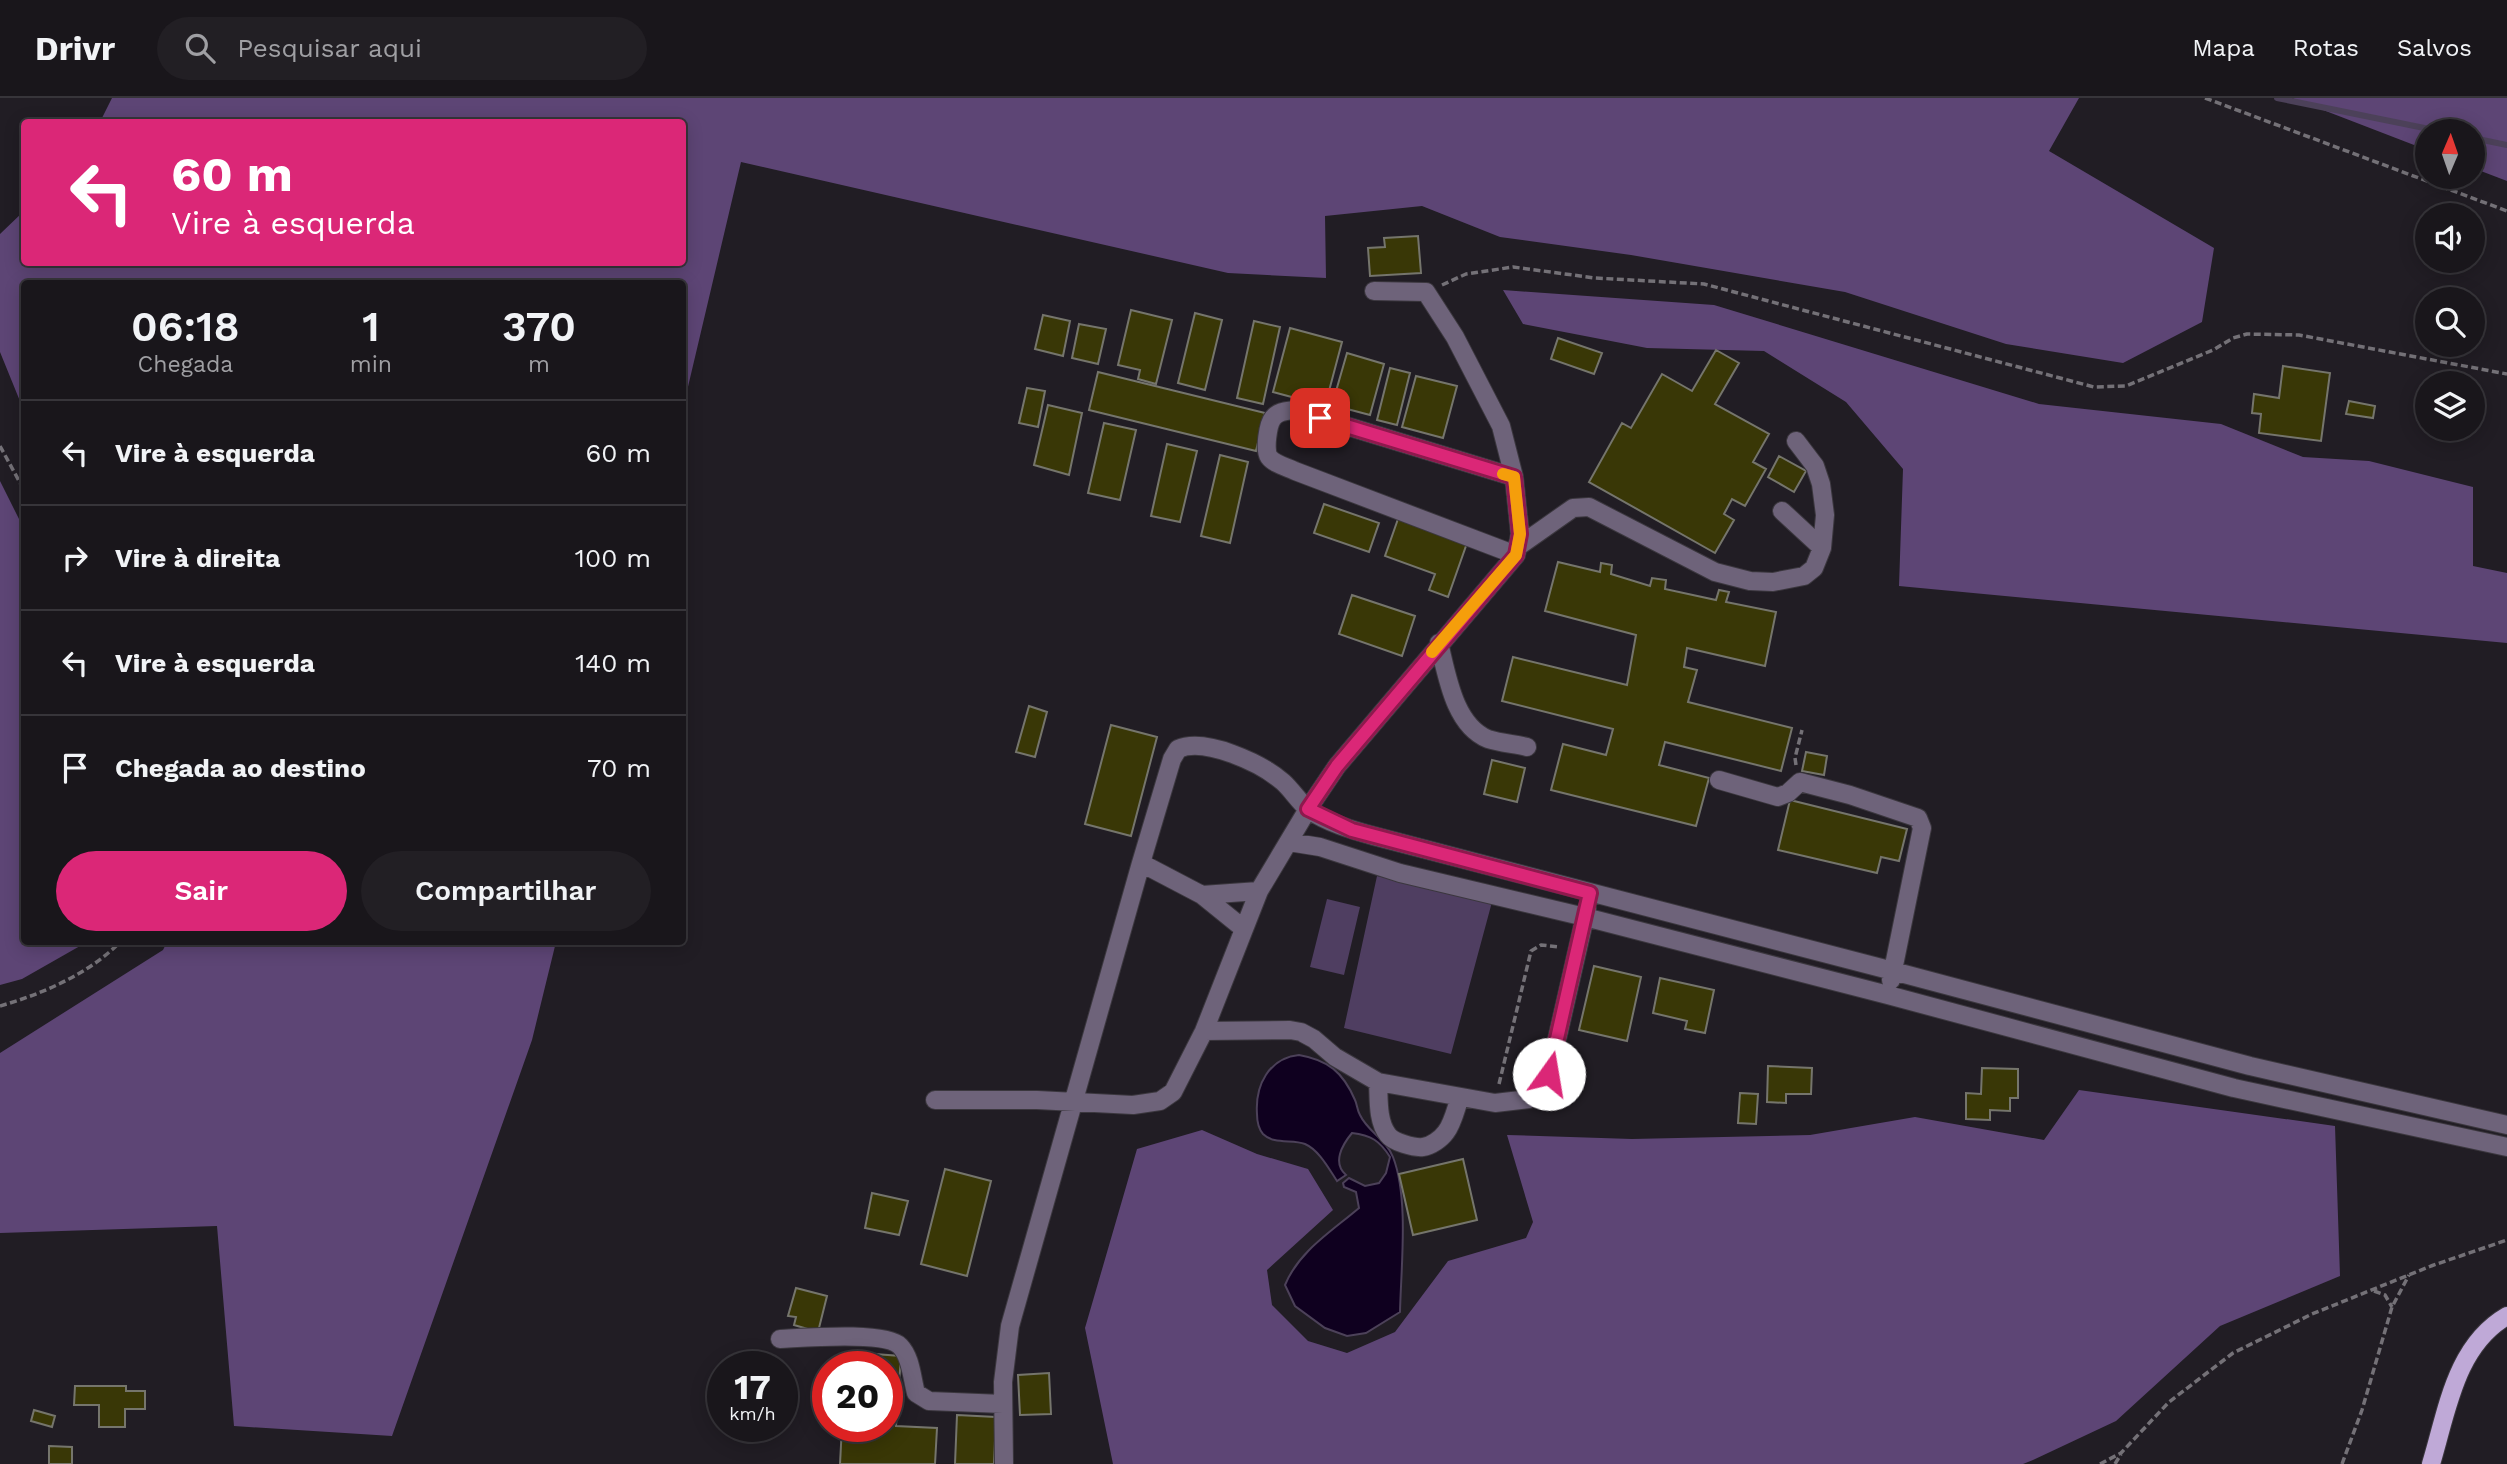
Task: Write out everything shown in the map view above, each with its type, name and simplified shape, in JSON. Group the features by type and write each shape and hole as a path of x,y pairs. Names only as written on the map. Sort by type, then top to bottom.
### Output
{"main road":[{"path":"2431,1464 2456,1381 2469,1352 2481,1336 2507,1317"}],"lane":[{"path":"1374,291 1426,292 1455,337 1492,404 1501,426 1514,477 1518,550"},
{"path":"1514,477 1294,410 1280,412 1272,419 1266,450 1275,462 1295,471 1518,550"},
{"path":"935,1100 1037,1100 1133,1105 1160,1101 1180,1082 1204,1031 1259,891 1308,809 1337,766 1518,550 1573,508 1589,507 1715,572 1750,581 1773,582 1804,576 1814,568 1822,548 1825,515 1821,484 1815,466 1796,441"},
{"path":"1782,512 1822,548"},
{"path":"1439,643 1451,688 1464,719 1474,732 1490,740 1527,747"},
{"path":"1004,1464 1005,1354 1010,1326 1172,759 1178,750 1186,746 1239,756 1284,783 1308,809 1352,830 2250,1066 2507,1125"},
{"path":"1719,780 1778,797 1788,793 1800,782 1918,818 1922,828 1888,995"},
{"path":"1345,855 1352,830"},
{"path":"1289,842 1313,845 1400,873 1585,917 2234,1087 2507,1147"},
{"path":"1141,863 1202,895 1244,929"},
{"path":"1202,895 1259,891"},
{"path":"1204,1031 1301,1032 1335,1057 1378,1082 1495,1103 1529,1099 1545,1085 1590,893"},
{"path":"1728,954 1735,930"},
{"path":"1378,1082 1378,1104 1389,1137 1423,1147 1434,1143 1447,1132 1460,1097"},
{"path":"780,1339 884,1339 903,1348 916,1393 921,1398 948,1403 1003,1404"}],"path":[{"path":"2205,98 2507,211"},
{"path":"1426,292 1466,274 1513,267 1595,278 1704,284 2094,387 2126,386 2247,334 2299,335 2507,374"},
{"path":"0,446 21,484"},
{"path":"1800,782 1795,758 1802,730"},
{"path":"0,1006 25,999 67,979 105,958 117,945"},
{"path":"1495,1103 1531,951 1541,945 1578,950"},
{"path":"2115,1464 2121,1453 2169,1402 2233,1353 2312,1314 2507,1240"},
{"path":"2342,1464 2362,1410 2392,1307 2409,1275"},
{"path":"2372,1290 2385,1295 2392,1307"},
{"path":"2100,1464 2121,1453"}],"shaded area":[{"path":"112,98 2079,98 2049,151 2214,248 2202,322 2123,363 2006,344 1845,292 1631,255 1500,237 1422,206 1325,216 1326,278 1228,273 741,162 686,395 686,280 21,280 21,404 0,352 0,234 21,214 21,266 686,266 686,119 102,119"},
{"path":"2292,98 2507,98 2507,181 2485,173 2485,119 2415,119 2415,145"},
{"path":"1503,290 1714,305 2039,404 2221,424 2303,457 2369,461 2473,487 2473,566 2507,573 2507,643 1899,586 1903,469 1846,402 1764,351 1647,348 1523,324"},
{"path":"0,481 21,523 21,945 82,945 22,979 0,985"},
{"path":"1377,876 1492,902 1451,1054 1344,1028"},
{"path":"1327,899 1360,907 1344,975 1310,967"},
{"path":"166,945 555,945 532,1040 392,1436 234,1426 217,1226 0,1233 0,1053 163,950"},
{"path":"1299,1055 1318,1060 1340,1075 1356,1102 1363,1121 1390,1151 1398,1174 1403,1212 1400,1312 1366,1333 1347,1336 1325,1328 1295,1306 1285,1285 1307,1252 1359,1208 1356,1192 1344,1187 1343,1183 1349,1178 1365,1186 1379,1183 1386,1173 1390,1157 1374,1140 1352,1133 1342,1148 1339,1160 1346,1175 1337,1181 1310,1147 1300,1143 1272,1140 1263,1134 1257,1117 1261,1083 1272,1067 1280,1061"},
{"path":"2079,1090 2335,1126 2340,1276 2220,1326 2116,1421 2023,1464 1113,1464 1085,1328 1137,1149 1202,1130 1257,1154 1308,1169 1333,1210 1267,1270 1272,1305 1308,1341 1347,1353 1395,1332 1448,1261 1526,1238 1533,1222 1507,1135 1632,1139 1810,1135 1915,1117 2044,1140"}],"building":[{"path":"1418,236 1421,273 1370,276 1368,248 1385,247 1384,238"},
{"path":"1131,310 1172,320 1156,384 1138,379 1140,370 1118,365"},
{"path":"1195,313 1222,320 1205,390 1178,383"},
{"path":"1043,315 1070,321 1063,356 1035,349"},
{"path":"1254,321 1280,327 1263,404 1237,398"},
{"path":"1079,324 1106,329 1098,364 1072,358"},
{"path":"1290,328 1342,342 1325,406 1273,392"},
{"path":"1558,338 1602,353 1594,374 1551,359"},
{"path":"1716,350 1739,363 1715,404 1769,434 1753,462 1766,469 1745,506 1732,499 1724,514 1734,520 1715,553 1589,482 1622,423 1631,428 1662,374 1692,391"},
{"path":"1347,353 1384,364 1370,415 1332,405"},
{"path":"2283,366 2330,373 2321,441 2259,433 2261,414 2252,413 2254,394 2279,398"},
{"path":"1390,368 1410,373 1397,425 1377,420"},
{"path":"1098,372 1265,413 1256,451 1089,410"},
{"path":"1416,376 1457,386 1443,438 1402,427"},
{"path":"1027,388 1045,391 1038,427 1019,423"},
{"path":"2349,401 2375,406 2373,418 2346,414"},
{"path":"1048,405 1082,413 1069,475 1034,465"},
{"path":"1104,423 1136,430 1120,500 1088,493"},
{"path":"1167,444 1197,451 1180,522 1151,516"},
{"path":"1220,455 1248,462 1230,543 1201,536"},
{"path":"1779,456 1806,471 1794,492 1768,477"},
{"path":"1324,504 1379,523 1369,552 1314,533"},
{"path":"1398,519 1467,543 1448,597 1429,590 1435,574 1385,556"},
{"path":"1558,562 1600,572 1601,563 1612,565 1611,574 1650,586 1652,578 1666,580 1665,589 1716,600 1719,590 1729,592 1726,602 1776,612 1765,666 1687,648 1684,667 1697,670 1688,702 1792,728 1781,771 1665,742 1659,765 1709,778 1696,826 1551,790 1563,744 1606,755 1613,729 1502,701 1513,657 1627,685 1636,635 1545,611"},
{"path":"1352,595 1415,616 1402,656 1339,634"},
{"path":"1029,706 1047,712 1035,757 1016,752"},
{"path":"1111,725 1157,737 1131,836 1085,824"},
{"path":"1806,752 1827,756 1824,775 1802,771"},
{"path":"1492,760 1525,768 1517,802 1484,794"},
{"path":"1790,800 1907,829 1899,861 1881,857 1877,873 1778,850"},
{"path":"1594,966 1641,977 1627,1041 1579,1030"},
{"path":"1660,978 1714,990 1705,1033 1685,1029 1687,1021 1653,1013"},
{"path":"1768,1066 1812,1068 1811,1094 1786,1094 1786,1103 1767,1102"},
{"path":"1982,1068 2018,1069 2018,1098 2010,1098 2010,1111 1990,1110 1990,1120 1966,1119 1966,1093 1981,1094"},
{"path":"1740,1093 1758,1094 1756,1124 1738,1123"},
{"path":"1463,1159 1477,1220 1413,1235 1399,1174"},
{"path":"945,1169 991,1181 967,1276 921,1264"},
{"path":"872,1193 908,1201 899,1235 865,1228"},
{"path":"796,1288 827,1296 818,1332 794,1325 796,1317 788,1316"},
{"path":"1049,1373 1051,1414 1020,1415 1018,1375"},
{"path":"75,1386 126,1386 126,1391 145,1391 145,1409 125,1409 125,1427 99,1427 99,1405 74,1405"},
{"path":"34,1410 55,1416 52,1427 31,1421"},
{"path":"957,1415 996,1417 994,1464 955,1464"},
{"path":"903,1426 937,1428 935,1464 840,1464 841,1442 903,1442"},
{"path":"49,1446 72,1447 72,1464 49,1464"}],"waterway":[{"path":"2277,98 2415,126"},
{"path":"2485,140 2507,145"}],"slow traffic":[{"path":"1432,652 1516,555 1520,534 1514,477 1503,474"}],"route":[{"path":"1320,418 1514,477 1520,534 1516,555 1337,766 1308,809 1352,830 1590,893 1549,1074"}]}
